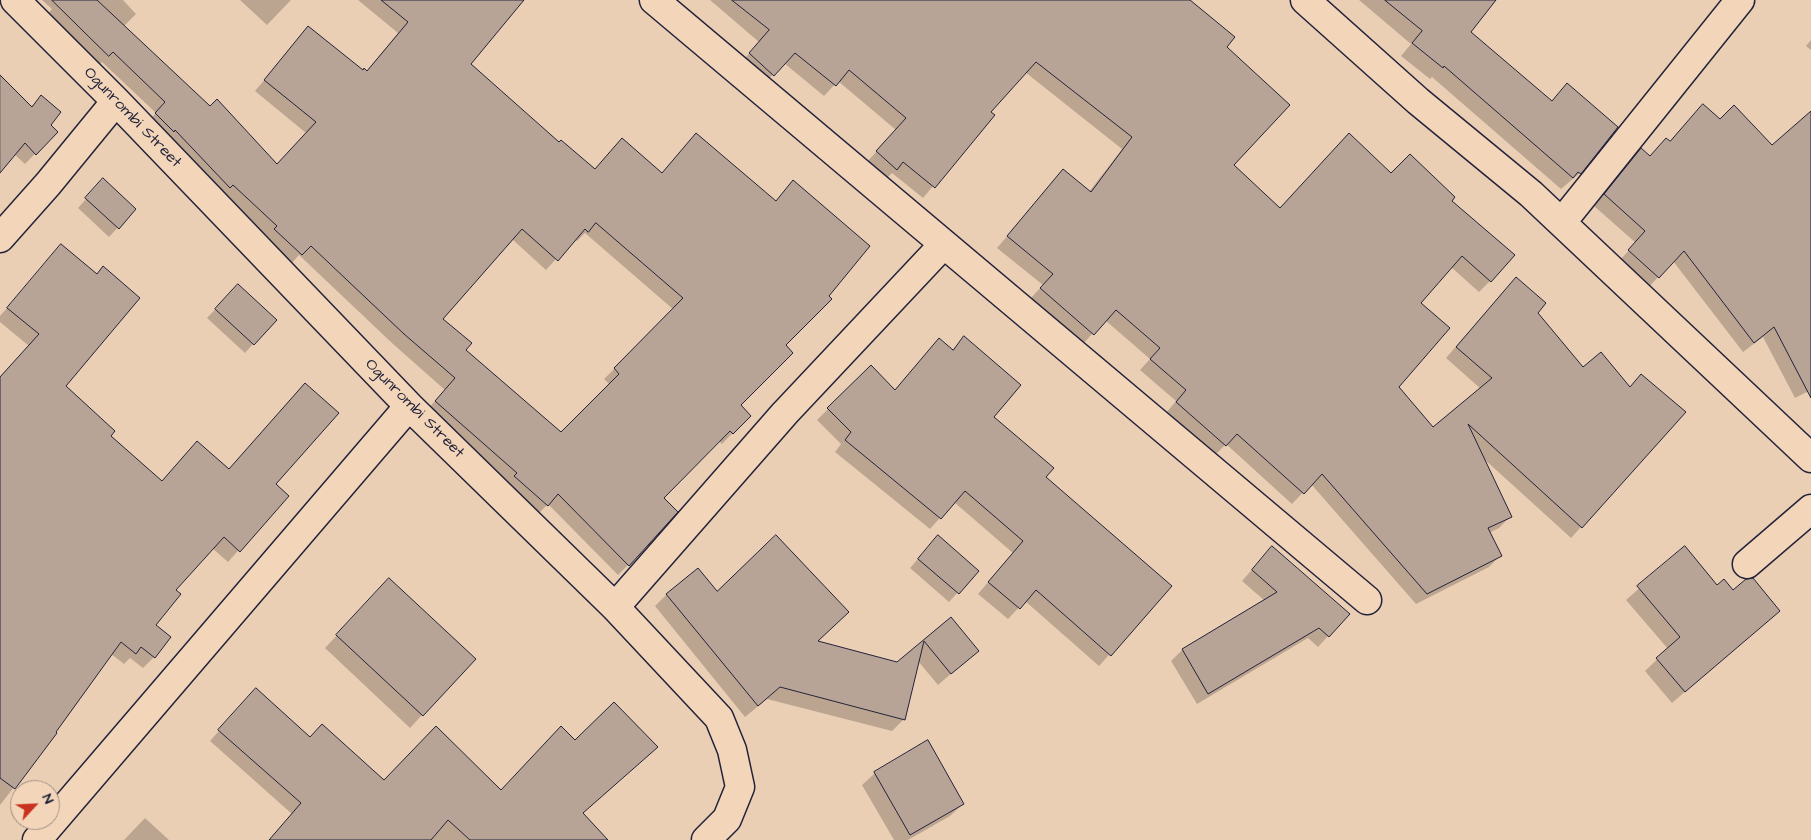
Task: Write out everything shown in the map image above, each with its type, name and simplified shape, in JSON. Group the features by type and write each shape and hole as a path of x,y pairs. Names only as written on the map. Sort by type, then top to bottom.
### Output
{"street":[{"name":"Ogunrombi Street","path":"14,0 116,101 410,406 615,607 719,718 732,750 740,787 727,819 706,840"},
{"path":"654,0 1367,600"},
{"path":"1305,0 1418,100 1562,222 1811,458"},
{"path":"1562,222 1740,0"},
{"path":"0,238 48,184 116,101"},
{"path":"615,607 784,414 944,244"},
{"path":"37,840 410,406"},
{"path":"1747,564 1811,509"}],"building":[{"path":"52,0 97,0 210,106 217,99 277,164 316,122 264,80 308,26 363,70 364,68 367,71 408,22 381,0 524,0 471,64 559,142 561,140 595,169 622,138 662,173 696,133 776,201 793,180 870,246 829,296 832,299 786,345 793,353 741,405 751,416 733,434 730,431 664,498 678,512 629,566 558,494 548,506 514,476 517,473 435,401 455,378 404,334 311,246 302,255 274,229 277,226 233,185 230,188 175,130 174,132 155,113 165,102 113,52 109,56","holes":["596,223 683,298 614,368 619,374 561,432 466,350 472,343 443,319 522,229 558,261 585,229 588,232"]},
{"path":"732,0 1190,0 1235,37 1227,47 1290,105 1234,165 1280,208 1349,133 1391,173 1410,154 1455,197 1452,201 1515,255 1491,282 1462,256 1421,303 1450,328 1399,387 1433,427 1492,378 1456,347 1516,277 1546,303 1538,313 1583,367 1601,352 1630,387 1641,374 1686,412 1582,528 1468,424 1512,517 1488,528 1502,556 1427,594 1322,474 1304,494 1237,434 1226,446 1176,402 1186,390 1150,359 1160,348 1116,310 1094,335 1040,288 1053,274 1007,236 1063,169 1091,192 1132,137 1036,62 991,112 995,115 935,188 903,162 897,170 876,151 906,118 849,70 836,86 795,53 774,76 749,53 769,30"},
{"path":"1385,0 1496,0 1471,32 1552,101 1567,83 1618,127 1581,174 1578,172 1573,178 1444,66 1443,68 1412,43 1422,31"},
{"path":"0,75 32,107 41,95 61,112 51,125 58,132 36,155 25,143 0,173"},
{"path":"1703,104 1720,119 1734,105 1772,145 1811,111 1811,398 1774,327 1754,343 1684,251 1659,278 1628,250 1645,231 1604,194 1641,148 1650,156 1666,138 1670,141"},
{"path":"103,178 136,209 119,229 85,198"},
{"path":"61,244 97,274 103,266 140,298 66,386 115,431 111,436 162,481 197,441 229,469 305,383 339,413 276,484 289,496 240,552 224,537 176,590 181,594 156,625 171,637 155,658 141,647 136,654 121,642 22,780 10,780 10,785 0,778 0,377 39,334 7,308"},
{"path":"238,284 277,320 254,345 215,309"},
{"path":"964,336 1021,385 994,417 1054,468 1046,477 1172,586 1111,656 1036,590 1020,609 988,582 1023,541 965,491 941,519 845,440 851,432 827,408 871,365 895,390 939,338 953,350"},
{"path":"776,535 849,612 818,641 897,662 951,617 979,651 951,674 924,641 905,720 780,687 758,706 666,594 698,568 717,591"},
{"path":"938,535 979,571 959,594 918,559"},
{"path":"1272,546 1350,614 1329,637 1319,628 1208,694 1182,649 1277,592 1252,570"},
{"path":"1685,546 1717,585 1724,579 1733,590 1746,579 1753,578 1780,611 1685,692 1656,658 1680,637 1637,586"},
{"path":"389,578 476,659 423,716 336,635"},
{"path":"256,688 310,737 322,724 384,780 436,726 501,790 561,726 575,740 614,702 658,747 583,813 608,840 470,840 448,820 431,840 269,840 301,803 218,730"},
{"path":"928,740 964,804 910,835 874,772"}]}
